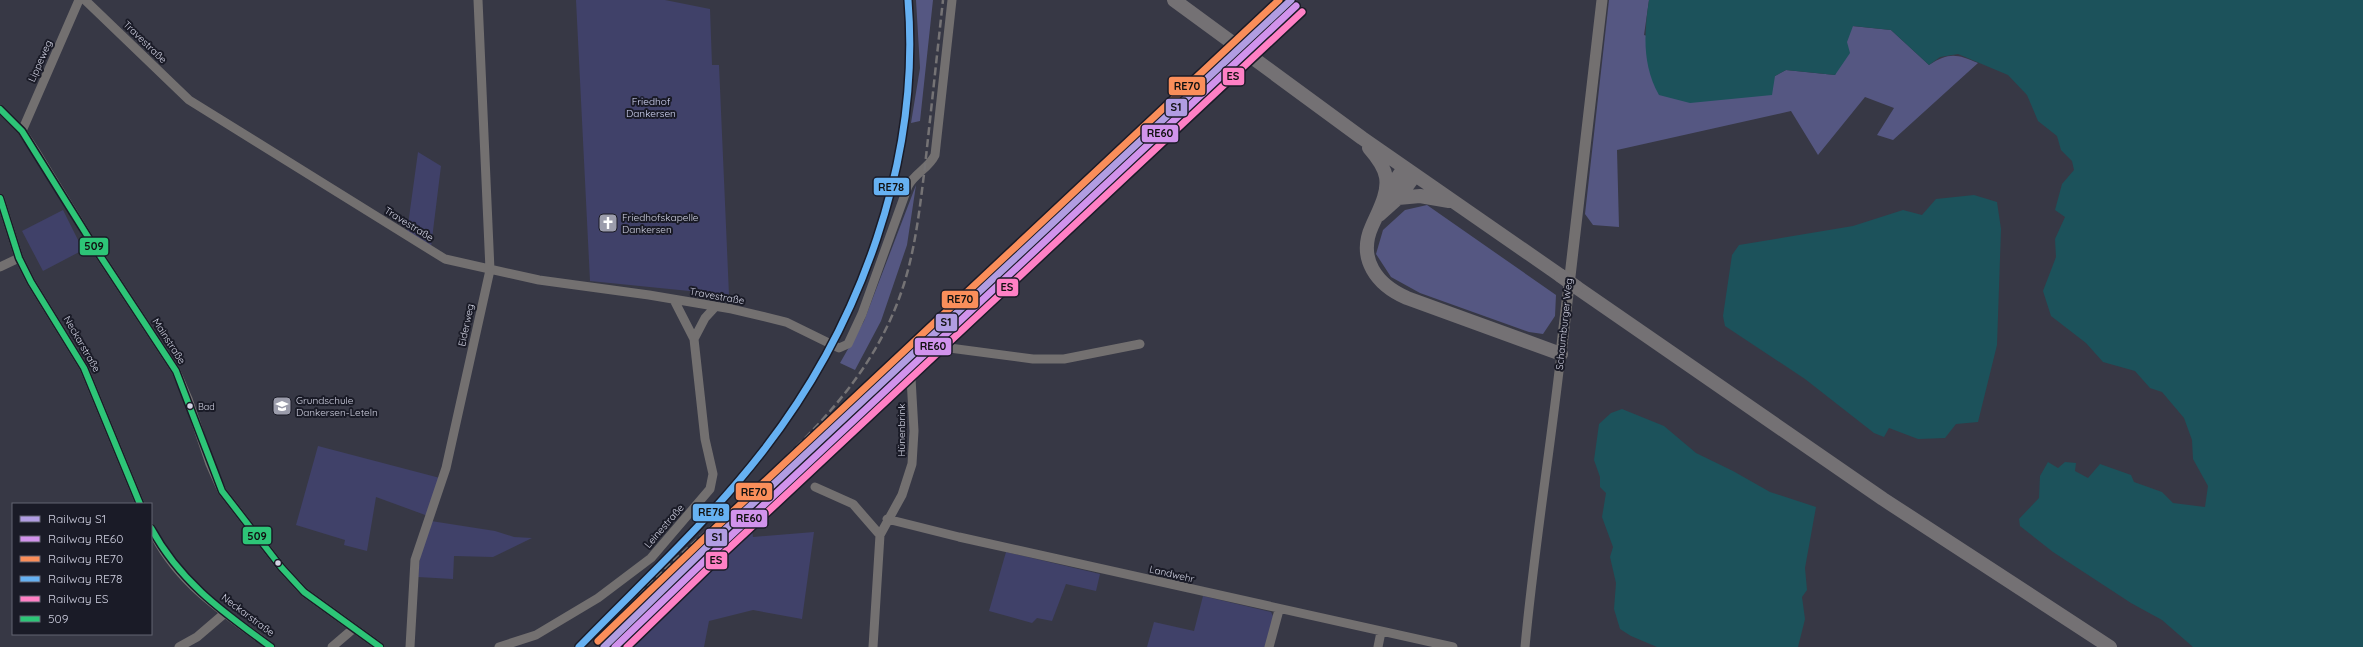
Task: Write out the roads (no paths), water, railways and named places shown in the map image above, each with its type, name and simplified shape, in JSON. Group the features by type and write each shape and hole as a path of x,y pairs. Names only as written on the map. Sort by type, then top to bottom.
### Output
{"main road":[{"path":"1174,0 1362,138 1576,287 1883,499 2110,647"},
{"path":"1362,138 1384,170 1386,186 1384,198 1367,242 1367,259 1374,275 1392,292 1561,354"},
{"path":"1376,218 1386,207 1398,198 1410,172"},
{"path":"1384,198 1410,172"},
{"path":"1398,198 1420,196 1454,202"}],"street":[{"name":"Lippeweg","path":"22,131 79,0"},
{"name":"Travestraße","path":"85,0 189,100 445,259 539,280 716,306 786,322 839,348 848,344 862,314 908,186 920,172 931,164 935,155 952,0"},
{"name":"Eiderweg","path":"410,647 415,560 446,468 490,270 478,0"},
{"name":"Schaumburger Weg","path":"1525,647 1530,586 1552,438 1602,0"},
{"name":"Mainstraße","path":"0,109 22,131 176,371 188,399 210,464 222,491 276,561 304,592 353,629 380,647"},
{"name":"Neckarstraße","path":"0,198 19,258 31,282 84,368 140,503"},
{"path":"0,267 19,258"},
{"name":"Leinestraße","path":"499,647 536,635 598,598 651,558 710,489 713,474 705,439 694,339 674,300"},
{"path":"694,339 705,318 716,306"},
{"name":"Hünenbrink","path":"874,647 880,535 887,519 902,495 912,464 914,431 911,378 942,347 1033,359 1064,359 1140,344"},
{"path":"815,487 853,504 868,518 880,535"},
{"name":"Landwehr","path":"887,519 1279,610 1453,647"},
{"name":"Neckarstraße","path":"152,530 174,568 193,587 271,647"},
{"path":"1269,647 1279,610"},
{"path":"179,647 197,637 225,613"},
{"path":"332,647 353,629"},
{"path":"1378,647 1381,632"}],"railway":[{"path":"585,642 737,503 813,430 836,405 875,349 891,318 904,284 915,240 925,166 943,0"}],"rail line":[{"name":"RE78","path":"579,647 674,552 742,477 763,451 798,402 828,350 855,296 877,239 893,180 904,120 909,60 908,0"},
{"name":"RE70","path":"598,641 711,532 1279,0"},
{"name":"S1","path":"604,647 716,538 1291,0"},
{"name":"RE60","path":"615,647 722,544 1296,6"},
{"name":"ES","path":"627,647 727,550 1302,12"}],"place":[{"name":"Friedhofskapelle Dankersen","path":"608,223"},
{"name":"Bad","path":"190,406"},
{"name":"Grundschule Dankersen-Leteln","path":"282,406"}],"park label":[{"name":"Friedhof Dankersen","path":"651,106"}]}
